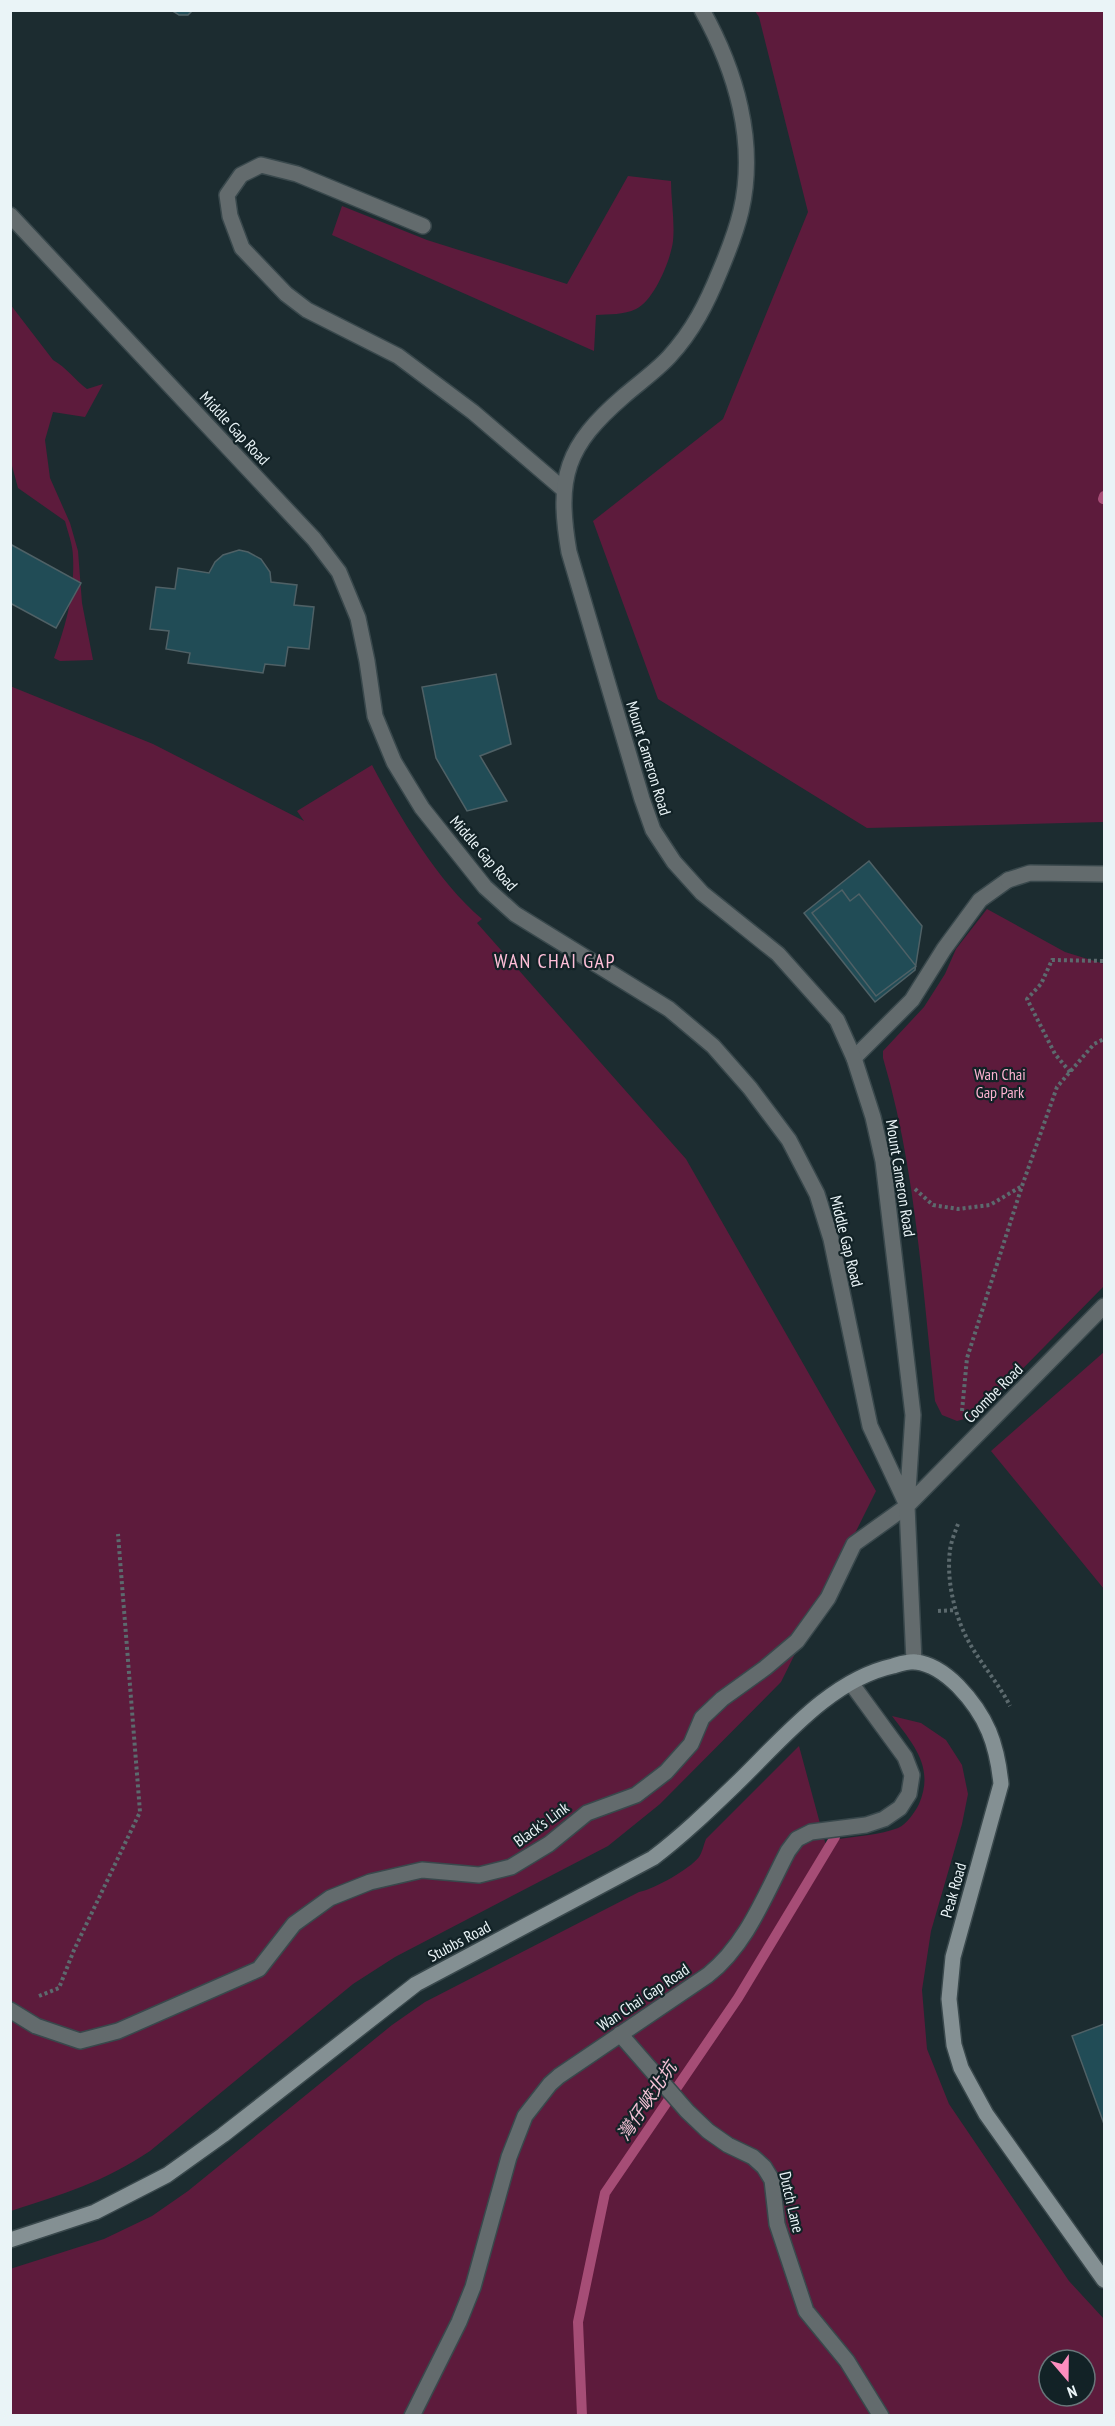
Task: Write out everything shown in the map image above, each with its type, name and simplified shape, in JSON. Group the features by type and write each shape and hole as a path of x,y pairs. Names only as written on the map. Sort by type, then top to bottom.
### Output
{"main road":[{"name":"Stubbs Road","path":"10,2240 95,2212 167,2175 214,2142 416,1984 652,1858 684,1834 806,1715 850,1683 878,1669 914,1662"},
{"name":"Peak Road","path":"914,1662 932,1665 949,1677 969,1697 986,1721 998,1758 1001,1784 953,1957 949,1999 956,2053 961,2068 986,2114 1104,2280"}],"street":[{"name":"Mount Cameron Road","path":"702,10 717,36 735,81 744,124 747,168 741,211 726,257 704,310 669,357 617,402 583,438 569,463 563,489 563,516 569,552 653,830 674,862 702,893 778,954 837,1020 855,1058 873,1117 883,1161 913,1415 907,1506"},
{"path":"423,226 297,174 261,165 241,175 227,195 230,216 242,248 286,294 307,310 398,356 473,412 563,489"},
{"name":"Middle Gap Road","path":"10,215 314,539 339,572 358,618 375,716 394,762 422,808 485,886 515,914 669,1009 713,1046 750,1088 789,1140 817,1194 831,1239 870,1426 907,1506"},
{"path":"855,1058 912,1000 944,949 980,900 1008,880 1030,873 1104,874"},
{"name":"Coombe Road","path":"907,1506 1104,1306"},
{"path":"907,1506 914,1662"},
{"name":"Black's Link","path":"10,2010 36,2026 80,2041 118,2031 259,1969 294,1924 330,1898 370,1882 422,1870 479,1875 512,1867 549,1844 587,1813 636,1795 666,1772 691,1744 702,1718 722,1699 797,1641 828,1598 854,1544 907,1506"},
{"name":"Wan Chai Gap Road","path":"412,2415 459,2322 473,2288 514,2142 525,2116 550,2084 708,1975 728,1958 741,1940 788,1851 797,1839 811,1832 875,1823 892,1814 905,1801 911,1785 909,1766 850,1683"},
{"name":"Dutch Lane","path":"620,2034 708,2131 728,2145 753,2157 768,2173 772,2180 777,2224 806,2311 847,2361 881,2415"}],"path":[{"path":"1070,1072 1055,1054 1027,999 1041,984 1052,960 1104,961"},
{"path":"957,1455 968,1358 1022,1186 1057,1087 1094,1044 1104,1039"},
{"path":"883,1161 933,1205 957,1209 990,1204 1022,1186"},
{"path":"956,1610 950,1580 950,1550 958,1524"},
{"path":"59,1988 74,1950 140,1812 118,1534"}],"green space":[{"path":"755,11 1104,11 1104,822 867,828 658,699 593,521 723,419 808,212 759,17"},
{"path":"628,176 671,181 674,226 672,249 655,289 643,305 627,312 596,315 594,351 332,235 342,206 427,240 567,284"},
{"path":"10,304 53,360 87,389 103,384 85,417 53,412 45,440 50,478 70,523 78,551 82,603 93,660 60,661 54,658 71,596 73,552 65,521 18,488 11,462"},
{"path":"10,686 153,744 304,821 297,811 372,765 394,805 435,867 466,904 482,919 477,923 686,1159 876,1491 781,1682 660,1804 608,1846 395,1957 353,1984 150,2151 133,2162 83,2186 11,2211"},
{"name":"Wan Chai Gap Park","path":"987,909 1065,952 1104,964 1104,1286 976,1416 957,1421 942,1415 935,1401 911,1185 883,1051 924,1007 945,974 956,949"},
{"path":"1104,1352 1104,1589 991,1451"},
{"path":"892,1716 921,1723 946,1740 962,1765 968,1794 962,1824 931,1931 922,1990 927,2049 949,2104 1069,2281 1104,2319 1104,2415 11,2415 10,2269 104,2239 152,2216 188,2191 392,2025 425,2002 680,1873 699,1857 706,1839 799,1746 828,1853 839,1839 898,1828 910,1818 919,1804 923,1791 923,1767 914,1746"}],"building":[{"path":"171,10 193,10 188,15 179,15"},
{"path":"10,544 81,583 56,628 10,603"},
{"path":"239,550 261,559 270,572 271,582 297,585 294,605 314,607 309,649 288,647 285,666 265,664 263,673 188,663 190,653 166,649 169,631 150,629 156,587 175,589 178,568 209,573 215,562 223,555"},
{"path":"496,674 511,744 480,756 507,801 467,811 436,758 422,687"},
{"path":"869,861 922,926 915,970 875,1002 804,913"},
{"path":"842,890 850,901 859,894 916,966 876,996 812,913"},
{"path":"1104,2024 1104,2124 1072,2036"}],"waterway":[{"name":"灣仔峽北坑","path":"582,2416 578,2322 605,2193 738,1998 835,1837"}],"district":[{"name":"WAN CHAI GAP","path":"555,961"}]}
